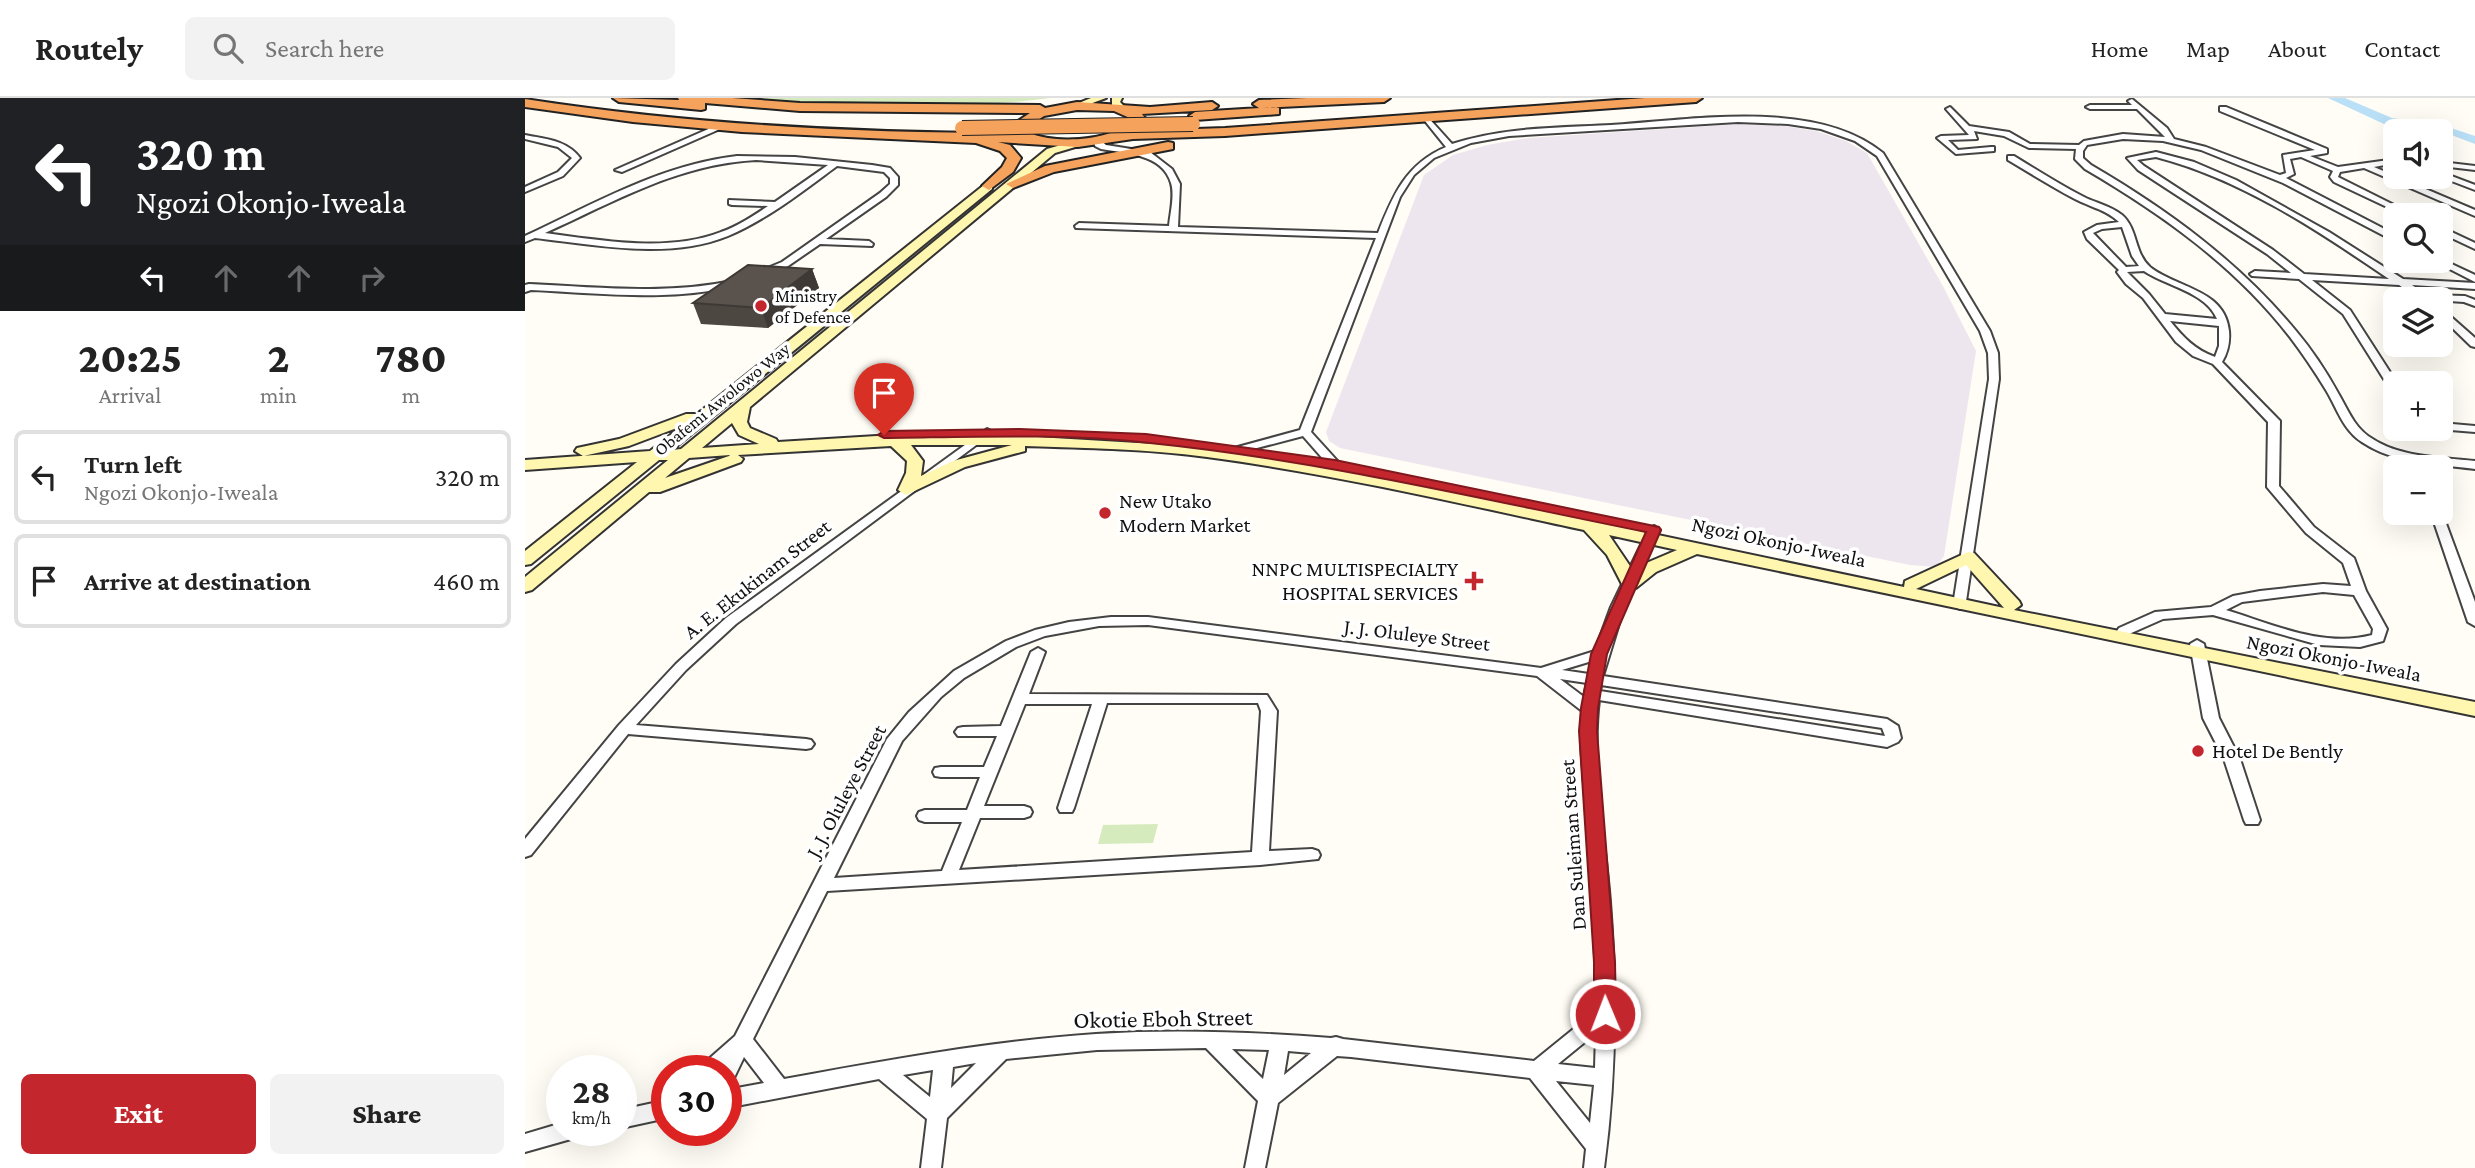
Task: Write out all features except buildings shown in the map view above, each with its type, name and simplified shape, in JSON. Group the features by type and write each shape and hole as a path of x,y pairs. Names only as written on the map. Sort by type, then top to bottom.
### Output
{"highway":[{"path":"547,98 607,107 779,122 968,124 1077,102"},
{"path":"619,98 968,124 1033,106 1077,102 1121,105 1150,111 1184,106 1389,101"},
{"path":"684,98 968,124 1030,139 1078,143 1103,139 1696,98"},
{"path":"1146,98 1184,106"},
{"path":"525,103 640,118 725,125 968,124 1194,120 1600,98"},
{"path":"1480,112 1579,99"},
{"path":"1194,120 1389,101"},
{"path":"1103,139 1121,134 1138,123 1139,118 1121,105"},
{"path":"607,107 640,118"},
{"path":"1030,139 1017,128 1020,122 1054,108"},
{"path":"968,124 1012,154 1011,165 989,187"},
{"path":"1013,184 1050,169 1274,128"}],"main road":[{"path":"743,407 739,417 743,431 775,444"}],"street":[{"path":"1077,102 1101,98"},
{"path":"2090,107 2135,104 2167,134"},
{"path":"1950,108 1974,137 1995,151 1956,152 1941,138 1974,137"},
{"path":"2223,109 2323,151 2285,157 2290,174 2278,179"},
{"path":"1425,116 1450,147"},
{"path":"1305,432 1381,236 1408,175 1421,163 1450,147 1511,134 1742,120 1815,126 1837,131 1870,146 1880,155 1982,327 1993,353 1994,379 1961,600"},
{"path":"619,170 725,125"},
{"path":"1967,128 2006,134 2029,146 2081,147"},
{"path":"2125,129 2167,134 2227,156 2383,232"},
{"path":"2167,134 2109,138 2084,143 2079,159 2166,215 2205,245 2273,310 2317,367 2344,417 2355,431 2367,441 2400,455"},
{"path":"525,137 564,147 572,151 576,158 563,172 525,190"},
{"name":"Obafemi Awolowo Way","path":"525,559 1036,151 1040,146 1030,139"},
{"path":"1103,139 1098,144 1104,147 1151,156 1174,176 1176,191 1173,229"},
{"name":"Obafemi Awolowo Way","path":"525,586 1051,151 1078,143"},
{"path":"2384,371 2347,312 2270,253 2131,158 2148,154 2172,157 2264,196 2407,287"},
{"path":"2303,155 2337,170 2383,163"},
{"path":"2011,158 2077,198 2116,215 2130,232 2132,249 2145,268 2203,298 2218,310 2223,323 2225,349 2217,362"},
{"path":"525,241 691,167 736,159 855,165 887,170 894,177 894,185 785,264 749,278 699,291 676,293 526,287"},
{"path":"809,162 823,172 855,165"},
{"path":"536,235 645,245 688,243 722,235 739,227 835,164"},
{"path":"2453,165 2475,168"},
{"path":"2366,166 2475,213"},
{"path":"2337,170 2334,177 2337,180 2385,203"},
{"path":"2453,179 2475,188"},
{"path":"732,202 774,204"},
{"path":"2124,631 2160,615 2214,611 2324,642 2364,644 2378,638 2380,629 2359,591 2349,561 2310,530 2280,498 2271,478 2274,421 2217,362 2196,354 2180,340 2146,296 2126,278 2122,272 2124,270 2088,232 2100,227 2125,224"},
{"path":"1079,226 1381,236"},
{"path":"552,227 560,237"},
{"path":"2453,236 2475,247"},
{"path":"525,241 560,237"},
{"path":"817,241 869,244"},
{"path":"2124,270 2145,268"},
{"path":"2453,268 2475,279"},
{"path":"2255,274 2475,286"},
{"path":"525,297 562,288"},
{"path":"2453,299 2475,303"},
{"path":"2163,317 2223,323"},
{"path":"2453,323 2475,344"},
{"path":"562,459 635,439 693,416 726,398"},
{"path":"2453,427 2475,429"},
{"name":"Ngozi Okonjo-Iweala","path":"525,465 562,459 927,432 1162,448 1257,459 1355,475 1588,525 1652,534 1696,548 1961,600 2475,709"},
{"path":"1238,450 1305,432"},
{"path":"1305,432 1335,464"},
{"name":"Ngozi Okonjo-Iweala","path":"775,444 982,436 1146,438 1335,464 1652,534 1912,585 1961,600 2012,606 2198,649 2475,698"},
{"name":"A. E. Ekukinam Street","path":"525,851 624,729 681,667 731,621 982,436"},
{"path":"893,440 911,453 917,464 906,490"},
{"path":"906,490 959,464 1048,441"},
{"path":"629,501 686,475 775,444"},
{"name":"Ngozi Okonjo-Iweala","path":"525,457 562,459"},
{"path":"562,459 592,470 598,477 598,489 583,513"},
{"path":"2453,464 2475,465"},
{"path":"1588,525 1613,548 1623,563 1630,584 1650,568 1696,548"},
{"path":"2441,525 2475,622"},
{"name":"Dan Suleiman Street","path":"1596,1158 1605,1014 1604,962 1588,731 1591,693 1599,654 1652,534"},
{"path":"1912,585 1968,557"},
{"path":"1968,557 2012,606"},
{"path":"2214,611 2238,599 2260,595 2323,588 2359,591"},
{"name":"J. J. Oluleye Street","path":"736,1055 895,739 912,715 955,675 996,652 1064,627 1098,622 1147,621 1541,672 1591,693"},
{"path":"2198,649 2211,718 2232,759 2252,820"},
{"path":"948,877 1038,652"},
{"path":"1541,672 1599,654"},
{"path":"1541,672 1591,693 1887,741 1893,738 1893,730 1887,724 1591,693"},
{"path":"1020,699 1254,696 1267,704 1260,859"},
{"path":"1066,808 1101,699"},
{"path":"624,729 806,744"},
{"path":"963,732 1007,731"},
{"path":"941,772 990,772"},
{"path":"925,816 1024,812"},
{"path":"820,885 1312,855"},
{"path":"1596,1158 1536,1071 1605,1014"},
{"path":"1211,1040 1269,1098"},
{"name":"Okotie Eboh Street","path":"742,1096 944,1060 1098,1042 1211,1040 1336,1045 1603,1078"},
{"path":"727,1055 743,1041 780,1089"},
{"path":"1255,1168 1280,1044"},
{"path":"1269,1098 1336,1045"},
{"path":"937,1115 1000,1052"},
{"path":"931,1168 944,1060"},
{"path":"883,1070 937,1115"},
{"path":"525,1143 546,1137"}],"shaded area":[{"path":"1741,124 1816,131 1846,141 1867,153 1944,288 1976,351 1944,556 1936,567 1910,565 1340,448 1329,441 1326,432 1424,175 1453,155 1487,145 1528,138"}],"green space":[{"path":"737,98 1050,98 973,105 894,106"},
{"path":"1158,824 1153,843 1098,844 1103,825"}],"waterway":[{"path":"2334,98 2389,121 2445,130 2475,140"}],"place":[{"name":"Ministry of Defence","path":"761,306"},
{"name":"New Utako Modern Market","path":"1105,513"},
{"name":"NNPC MULTISPECIALTY HOSPITAL SERVICES","path":"1474,581"},
{"name":"Hotel De Bently","path":"2198,751"}],"route":[{"path":"884,435 927,432 1020,433 1146,438 1335,464 1654,530 1599,654 1589,708 1588,731 1604,962 1605,1014"}]}
